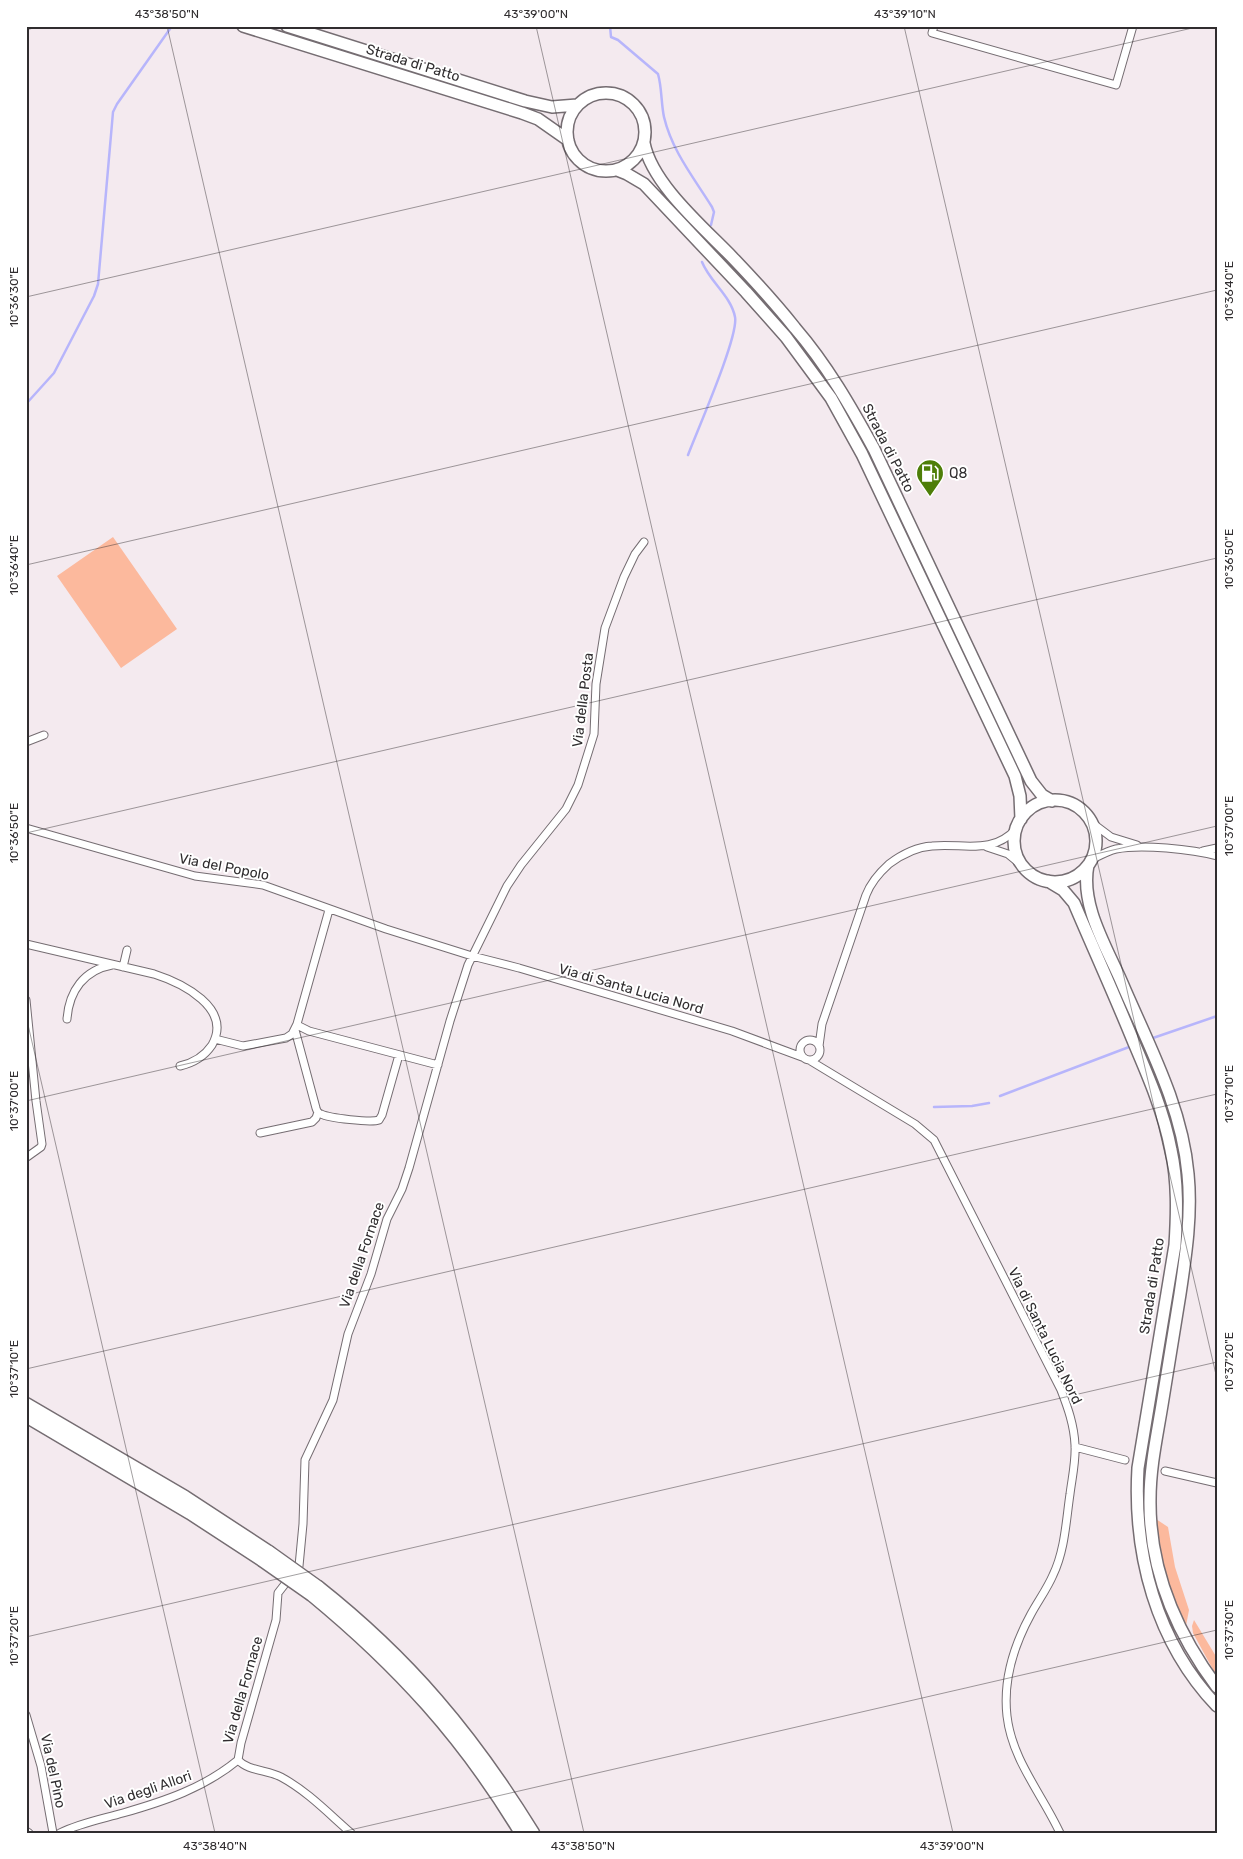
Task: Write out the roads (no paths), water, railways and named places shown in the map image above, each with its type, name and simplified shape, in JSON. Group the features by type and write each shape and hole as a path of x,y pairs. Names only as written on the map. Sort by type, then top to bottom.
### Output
{"highway":[{"path":"26,1404 185,1498 377,1637 456,1720 491,1767 533,1833"},
{"path":"26,1416 266,1556"},
{"path":"315,1591 421,1696 482,1772 521,1833"}],"main road":[{"name":"Strada di Patto","path":"243,26 538,119 568,140 574,155 586,166 601,171 617,170 644,184 746,292 798,351 831,398 862,454 1012,769 1020,796 1018,824"},
{"name":"Strada di Patto","path":"286,26 532,102 559,108 578,105 583,100 596,94 611,93 626,98 637,108 645,128 644,143 651,163 664,185 756,282 797,330 854,412 878,458 1031,781 1042,795 1052,800"},
{"path":"568,140 568,122 578,105"},
{"path":"617,170 634,160 644,143"},
{"path":"1052,800 1067,802 1077,807 1091,822 1095,841 1089,862 1081,872 1068,880 1048,881 1035,877 1025,868 1016,852 1014,841 1018,824 1032,808 1041,803 1052,800"},
{"name":"Strada di Patto","path":"1089,862 1085,883 1092,913 1162,1077 1180,1126 1187,1162 1190,1204 1189,1226 1173,1339 1152,1464 1151,1518 1159,1573 1171,1607 1193,1654 1217,1687"},
{"name":"Strada di Patto","path":"1048,881 1063,890 1074,903 1148,1077 1162,1116 1171,1150 1177,1202 1176,1230 1138,1468 1139,1533 1148,1582 1164,1627 1185,1666 1217,1706"}],"street":[{"path":"934,26 932,33 1116,85 1133,26"},
{"name":"Via della Posta","path":"472,956 511,880 526,858 566,809 578,785 594,734 596,684 605,628 624,577 635,554 644,542"},
{"path":"26,742 44,735"},
{"path":"1091,822 1111,837 1144,848"},
{"path":"805,1042 799,1051 805,1059 813,1060 819,1055 822,1024 866,895 876,877 895,860 918,849 941,845 990,846 1008,838 1018,824"},
{"name":"Via del Popolo","path":"26,828 195,876 262,885 329,910 472,956"},
{"path":"980,846 994,848 1008,854 1025,868"},
{"path":"1089,862 1118,849 1144,848 1200,851 1217,848"},
{"path":"1200,851 1217,856"},
{"path":"215,1039 243,1046 291,1036 296,1028 329,910"},
{"path":"26,944 162,976 196,994 214,1013 217,1025 215,1039 202,1056 191,1063 180,1066"},
{"path":"119,966 127,950"},
{"name":"Via di Santa Lucia Nord","path":"472,956 732,1031 782,1048 805,1059 915,1124 934,1140 1060,1390 1072,1420 1075,1447 1060,1557 1053,1575 1017,1643 1009,1674 1007,1701 1008,1723 1017,1752 1060,1833"},
{"name":"Via della Fornace","path":"299,1566 303,1524 305,1460 333,1400 348,1334 371,1274 387,1219 410,1168 453,1012 472,956"},
{"path":"67,1019 70,999 79,983 97,969 119,966"},
{"path":"26,1000 42,1144 41,1147 27,1157"},
{"path":"782,1048 792,1049 805,1042 816,1033 822,1024"},
{"path":"296,1028 438,1065"},
{"path":"260,1133 312,1122 315,1120 318,1112 314,1103 296,1028"},
{"path":"805,1042 816,1042 819,1046"},
{"path":"318,1112 368,1122 379,1120 399,1055"},
{"path":"1075,1447 1125,1460"},
{"path":"1165,1471 1217,1483"},
{"name":"Via della Fornace","path":"285,1584 278,1593 276,1620 241,1742 238,1760 248,1766 280,1776 305,1792 351,1833"},
{"name":"Via del Pino","path":"26,1715 41,1766 53,1833"},
{"name":"Via degli Allori","path":"60,1833 180,1795 212,1779 238,1760"}],"waterway":[{"path":"26,404 54,373 94,296 98,284 113,112 172,26"},
{"path":"610,26 611,37 618,40 658,74 664,117 672,141 684,164 712,207 714,212 711,225"},
{"path":"688,455 731,343 735,317 729,302 702,262"},
{"path":"1153,1038 1217,1016"},
{"path":"1000,1096 1129,1047"},
{"path":"934,1107 972,1106 989,1103"}],"place":[{"name":"Q8","path":"930,497"}]}
